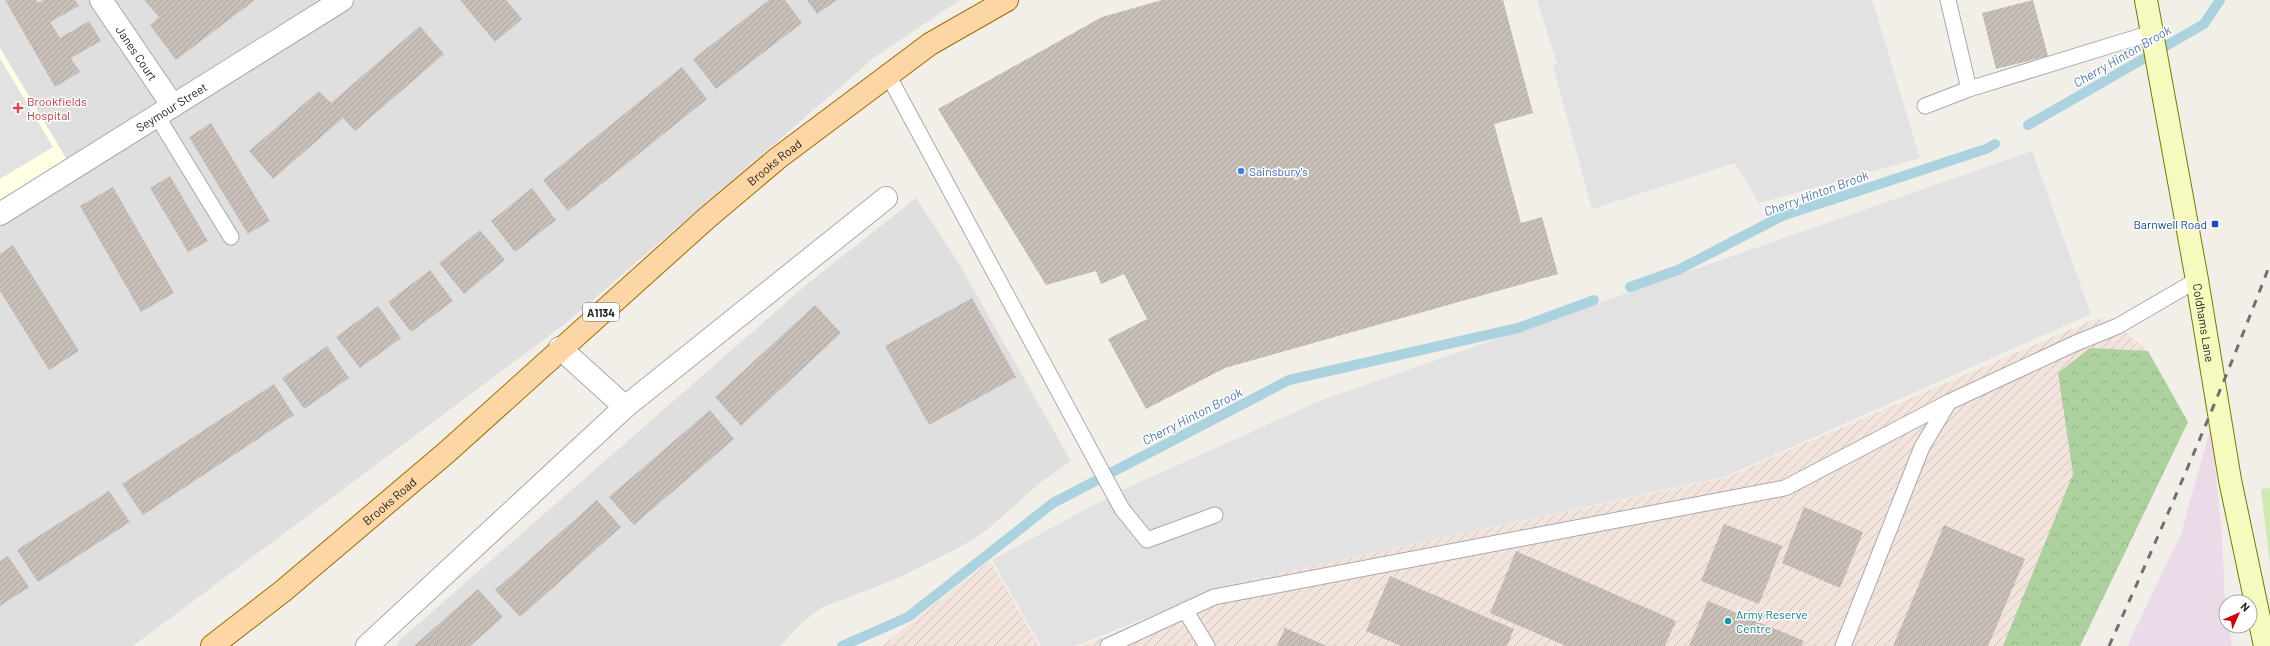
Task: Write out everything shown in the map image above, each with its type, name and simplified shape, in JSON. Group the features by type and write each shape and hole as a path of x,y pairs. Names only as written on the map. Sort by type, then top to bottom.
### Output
{"main road":[{"name":"Brooks Road","path":"212,646 283,591 447,452 560,348 708,217 778,158 930,44 1007,0"}],"street":[{"name":"Janes Court","path":"101,0 165,111"},
{"name":"Seymour Street","path":"0,214 342,0"},
{"name":"Coldhams Lane","path":"2146,0 2197,280 2230,480 2265,646"},
{"path":"367,646 625,407 886,198"},
{"path":"560,348 625,407"}],"lane":[{"path":"1948,0 1970,89"},
{"path":"1925,106 1970,89 2154,48"},
{"path":"888,75 1122,509 1147,540 1214,515"},
{"path":"165,111 231,237"},
{"path":"1108,646 1214,597 1785,488 1949,402 2076,343 2118,326 2197,280"},
{"path":"1843,646 1922,447 1949,402"},
{"path":"1185,610 1206,646"}],"shaded area":[{"path":"0,0 960,0 875,57 566,323 133,646 0,646"},
{"path":"1537,0 1872,0 1920,158 1759,203 1735,163 1592,209 1553,66 1557,64"},
{"name":"Brookfields Hospital","path":"0,48 72,168 0,214"},
{"path":"0,58 53,147 0,179"},
{"path":"2032,151 2091,314 1724,477 1233,583 1075,646 1041,646 992,560 1118,492 1322,400"},
{"path":"916,198 958,262 1071,461 1041,482 988,529 962,546 896,579 821,608 803,622 780,646 396,646 400,640 806,285"},
{"path":"2097,318 2118,326 2148,351 2188,422 2080,646 1083,646 1233,583 1725,478"},
{"path":"2211,426 2222,535 2225,594 2218,594 2218,634 2230,634 2232,646 2127,646 2181,534"},
{"path":"990,561 1039,646 882,646"}],"green space":[{"path":"2090,348 2148,351 2188,422 2080,646 2003,646 2073,474 2058,373"},
{"path":"2270,488 2270,564 2261,489"}],"building":[{"path":"5,0 36,0 38,3 44,0 75,0 79,6 50,22 60,38 89,21 101,41 71,58 80,72 55,87"},
{"path":"144,0 255,0 176,60 150,25 159,17"},
{"path":"460,0 506,0 522,19 495,42"},
{"path":"769,0 785,0 802,23 716,89 693,59"},
{"path":"807,0 837,0 817,14"},
{"name":"Sainsbury's","path":"1162,0 1503,0 1533,113 1494,124 1521,223 1542,217 1558,274 1225,368 1146,409 1108,339 1147,319 1124,274 1101,284 1096,271 1046,285 938,109 1102,17"},
{"path":"2033,0 2048,56 1996,69 1982,13"},
{"path":"420,26 444,54 355,131 343,118 273,179 249,151 319,91 331,103"},
{"path":"682,67 707,99 568,211 543,180"},
{"path":"211,123 270,221 248,234 189,137"},
{"path":"170,176 208,241 188,252 150,188"},
{"path":"113,187 174,293 141,312 80,206"},
{"path":"532,188 556,220 515,252 491,221"},
{"path":"480,230 505,260 464,294 439,263"},
{"path":"13,245 79,351 49,370 0,291 0,254"},
{"path":"430,270 453,301 411,332 388,302"},
{"path":"972,298 1016,377 929,425 885,346"},
{"path":"815,305 841,333 741,426 715,397"},
{"path":"378,306 401,338 360,368 336,337"},
{"path":"327,346 349,378 304,409 282,378"},
{"path":"274,384 294,415 143,515 122,484"},
{"path":"710,410 734,439 634,525 609,497"},
{"path":"109,491 130,522 38,582 17,550"},
{"path":"597,500 621,527 520,617 495,590"},
{"path":"1804,507 1863,532 1840,588 1782,563"},
{"path":"1724,524 1782,546 1759,604 1701,581"},
{"path":"1944,525 2025,559 1988,646 1893,646"},
{"path":"1516,551 1676,621 1665,646 1566,646 1490,613"},
{"path":"8,556 29,587 0,606 0,561"},
{"path":"1390,576 1514,629 1507,646 1401,646 1366,631"},
{"path":"478,589 503,617 470,646 414,646"},
{"name":"Army Reserve Centre","path":"1708,601 1804,641 1802,646 1689,646"},
{"path":"1285,628 1327,646 1277,646"}],"waterway":[{"name":"Cherry Hinton Brook","path":"2028,125 2204,24 2220,0"},
{"name":"Cherry Hinton Brook","path":"1630,287 1678,270 1782,216 1986,149 1995,144"},
{"name":"Cherry Hinton Brook","path":"842,646 908,617 1053,503 1289,380 1518,328 1594,300"}],"railway":[{"path":"2109,646 2192,456 2270,264"}],"place":[{"name":"Brookfields Hospital","path":"18,108"},
{"name":"Sainsbury's","path":"1241,171"},
{"name":"Barnwell Road","path":"2215,224"},
{"name":"Army Reserve Centre","path":"1728,621"}]}
